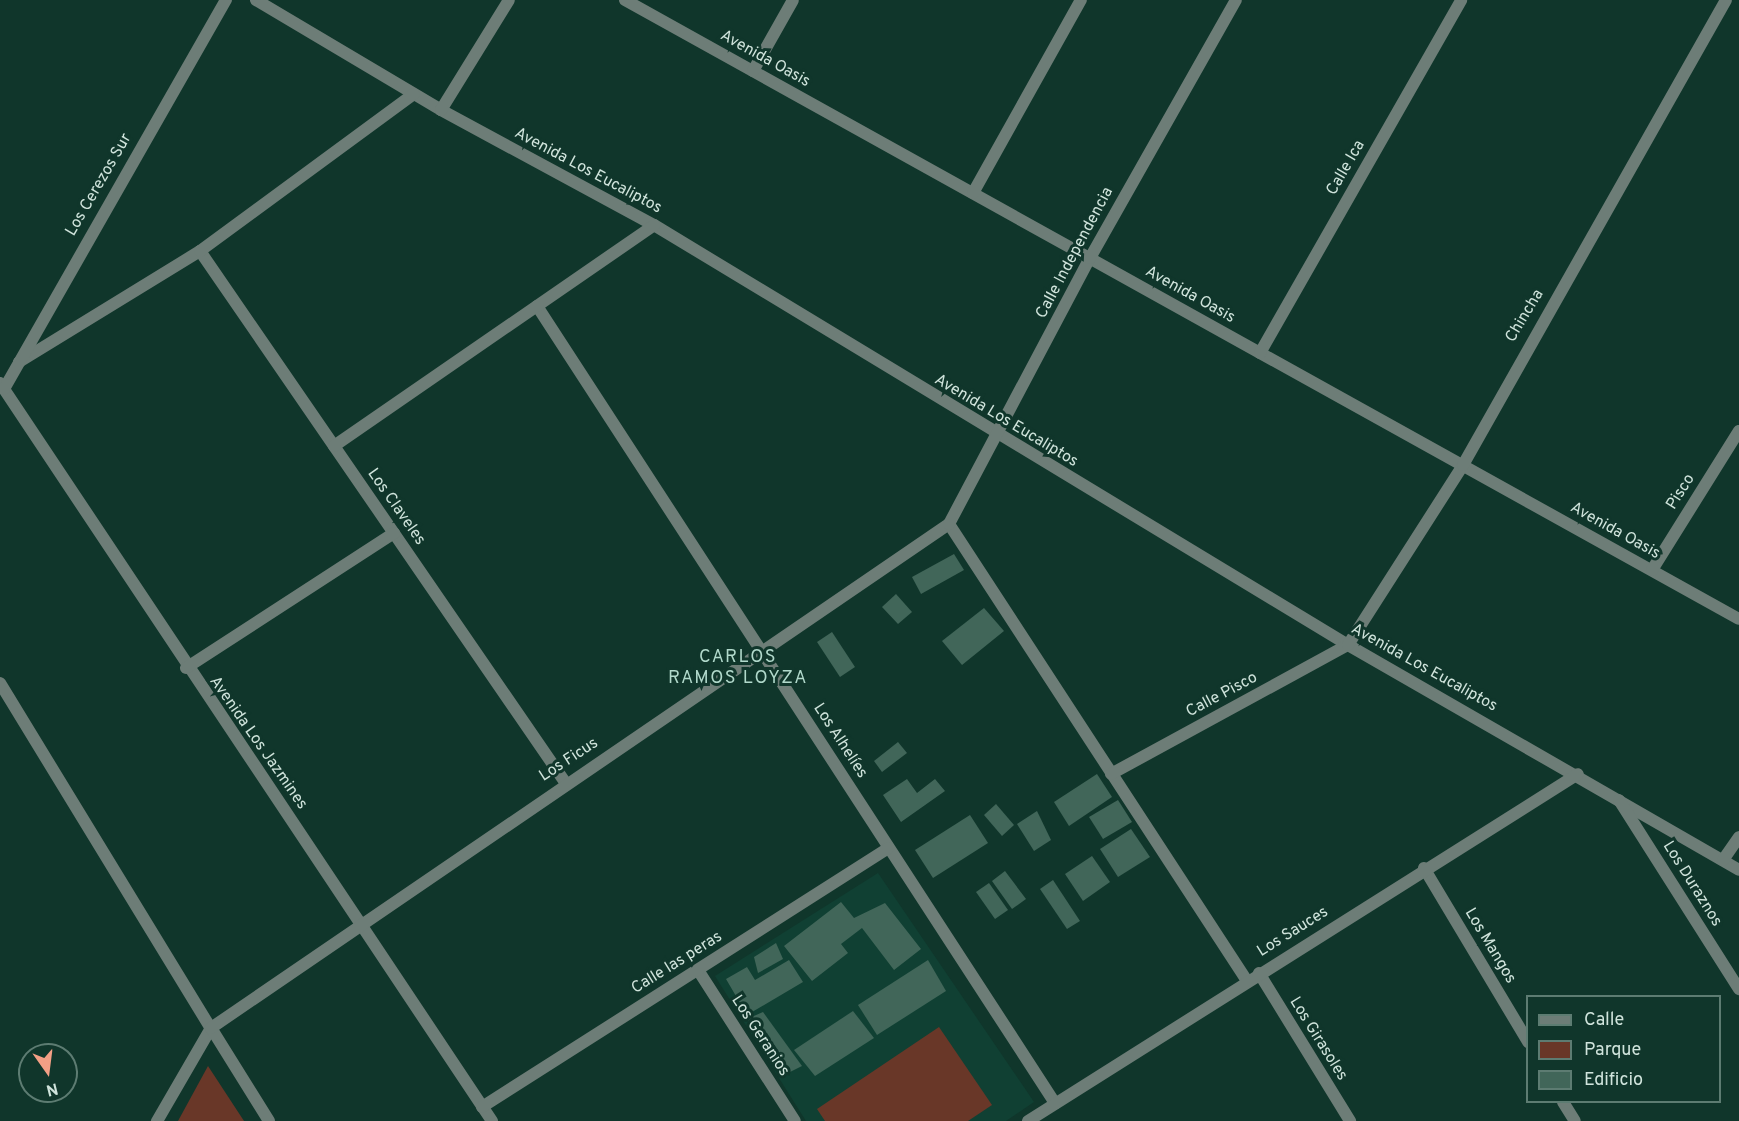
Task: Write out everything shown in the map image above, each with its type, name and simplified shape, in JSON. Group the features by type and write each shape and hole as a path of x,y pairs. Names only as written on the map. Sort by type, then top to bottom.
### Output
{"street":[{"name":"Los Cerezos Sur","path":"2,386 19,362 226,0"},
{"name":"Avenida Los Eucaliptos","path":"256,0 441,110 654,225 1348,645 1618,797 1739,870"},
{"path":"441,110 509,0"},
{"name":"Avenida Oasis","path":"626,0 1739,619"},
{"path":"753,71 793,0"},
{"path":"973,193 1081,0"},
{"name":"Calle Independencia","path":"949,524 1090,258 1236,0"},
{"name":"Calle Ica","path":"1260,353 1461,0"},
{"name":"Chincha","path":"1348,645 1463,465 1726,0"},
{"path":"19,362 200,251 414,94"},
{"path":"334,446 654,225"},
{"name":"Los Claveles","path":"200,251 565,782"},
{"name":"Los Alhelíes","path":"537,306 1055,1103"},
{"name":"Avenida Los Jazmines","path":"2,386 186,668 363,922 492,1121"},
{"name":"Pisco","path":"1652,570 1739,431"},
{"path":"949,524 1247,981"},
{"name":"Los Ficus","path":"211,1028 565,782 764,654 949,524"},
{"path":"186,668 394,533"},
{"name":"Calle Pisco","path":"1111,774 1348,645"},
{"path":"0,683 269,1121"},
{"name":"Los Sauces","path":"1028,1121 1424,868 1578,774"},
{"name":"Los Duraznos","path":"1618,797 1739,989"},
{"path":"1724,860 1739,837"},
{"name":"Calle las peras","path":"482,1107 890,848"},
{"name":"Los Mangos","path":"1424,868 1526,1040"},
{"name":"Los Geranios","path":"698,970 795,1121"},
{"name":"Los Girasoles","path":"1259,974 1350,1121"},
{"path":"157,1121 211,1028"},
{"path":"1564,1103 1575,1121"}],"shaded area":[{"path":"878,873 1034,1102 1006,1121 806,1121 715,976"}],"green space":[{"path":"939,1027 992,1105 968,1121 825,1121 817,1109"},
{"path":"208,1066 244,1121 178,1121"}],"building":[{"path":"954,554 964,570 921,594 912,577"},
{"path":"896,594 912,612 898,624 882,607"},
{"path":"984,608 1004,631 962,665 942,641"},
{"path":"832,632 855,667 840,677 817,642"},
{"path":"898,742 907,753 882,772 874,761"},
{"path":"1097,774 1112,797 1069,826 1054,802"},
{"path":"907,779 917,793 935,779 945,791 901,822 883,795"},
{"path":"1118,800 1132,822 1103,839 1089,817"},
{"path":"996,804 1014,825 1002,836 984,815"},
{"path":"1037,811 1051,840 1034,851 1017,824"},
{"path":"970,815 988,843 933,878 915,850"},
{"path":"1131,829 1150,857 1118,877 1100,849"},
{"path":"1092,856 1110,882 1083,901 1065,874"},
{"path":"1005,871 1026,899 1012,909 992,881"},
{"path":"1053,880 1080,921 1067,929 1040,889"},
{"path":"989,883 1008,910 995,919 976,892"},
{"path":"841,902 854,918 885,903 921,949 894,970 862,928 841,944 848,953 812,981 784,946"},
{"path":"776,943 783,959 758,973 754,957"},
{"path":"789,960 803,982 747,1015 726,979 747,967 755,980"},
{"path":"928,960 946,991 877,1035 858,1005"},
{"path":"853,1011 874,1038 815,1076 794,1050"},
{"path":"763,1012 802,1066 786,1074 747,1019"}],"district":[{"name":"CARLOS RAMOS LOYZA","path":"738,669"}]}
